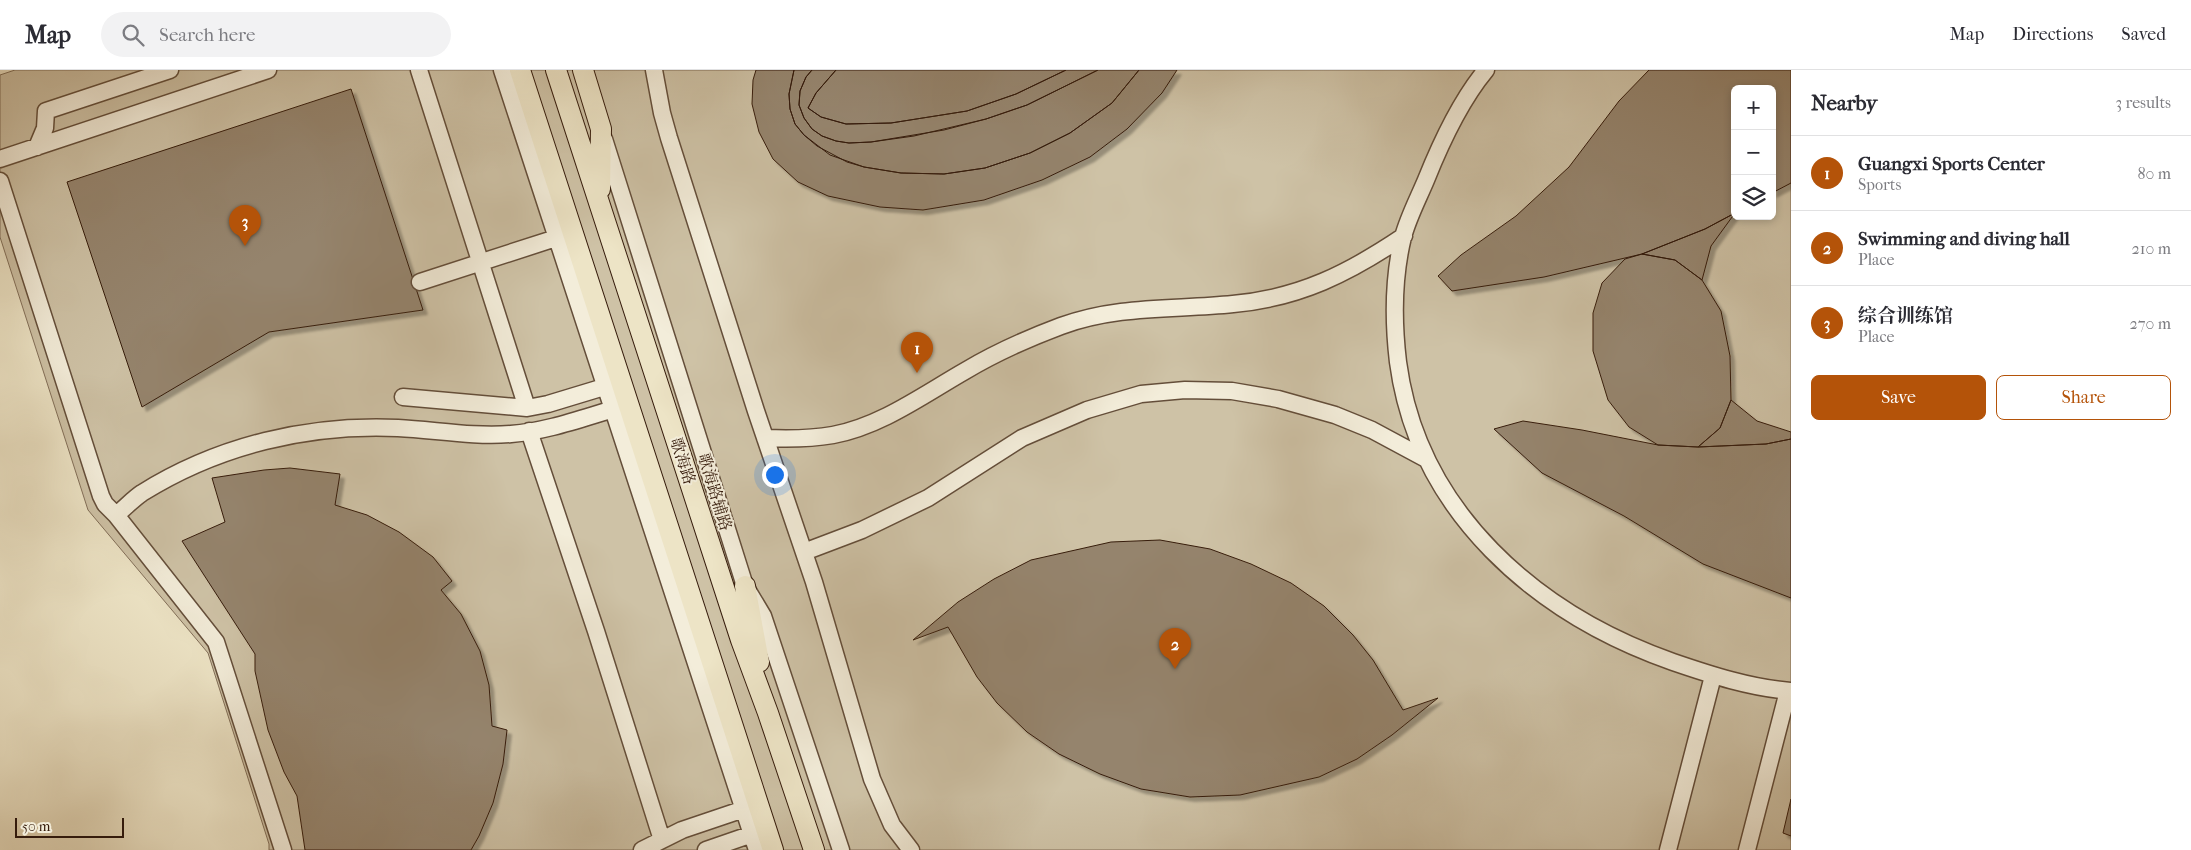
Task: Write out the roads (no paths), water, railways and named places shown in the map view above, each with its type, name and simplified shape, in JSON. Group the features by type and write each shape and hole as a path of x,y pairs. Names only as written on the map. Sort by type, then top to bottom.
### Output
{"main road":[{"path":"520,70 620,407 759,831 774,850"},
{"name":"歌海路","path":"556,70 741,640 768,713 814,850"},
{"path":"583,70 601,129 600,203"},
{"path":"745,586 768,713"}],"street":[{"path":"37,147 45,128 46,111 170,70"},
{"path":"0,159 268,70"},
{"path":"420,70 527,408"},
{"path":"403,397 527,408 548,404 613,385 556,238 502,70"},
{"path":"654,70 664,121 765,438 804,552 872,779 892,824 911,850"},
{"path":"1480,72 1436,156 1404,236 1395,285 1394,328 1400,379 1412,425 1426,459 1445,494 1470,527 1502,561 1547,599 1575,617 1639,650 1713,676 1789,691 1747,850"},
{"name":"歌海路辅路","path":"601,129 745,586 763,616 841,850"},
{"path":"0,181 101,496 105,504 116,515 216,642 283,850"},
{"path":"765,438 801,439 834,435 875,421 918,400 966,370 1062,326 1117,311 1235,304 1287,294 1327,281 1366,261 1404,236"},
{"path":"420,282 556,238"},
{"path":"804,552 862,530 928,498 1022,438 1087,410 1141,394 1186,390 1232,391 1278,399 1342,418 1372,430 1426,459"},
{"path":"116,515 141,494 195,464 224,452 269,439 331,429 398,428 475,436 513,434 620,407"},
{"path":"529,431 596,631 662,840"},
{"path":"1668,850 1713,676"},
{"path":"642,850 682,830 751,807"},
{"path":"706,850 759,831 757,850"}],"place":[{"name":"综合训练馆","path":"245,246"},
{"name":"Guangxi Sports Center","path":"917,373"},
{"name":"Swimming and diving hall","path":"1175,669"}]}
